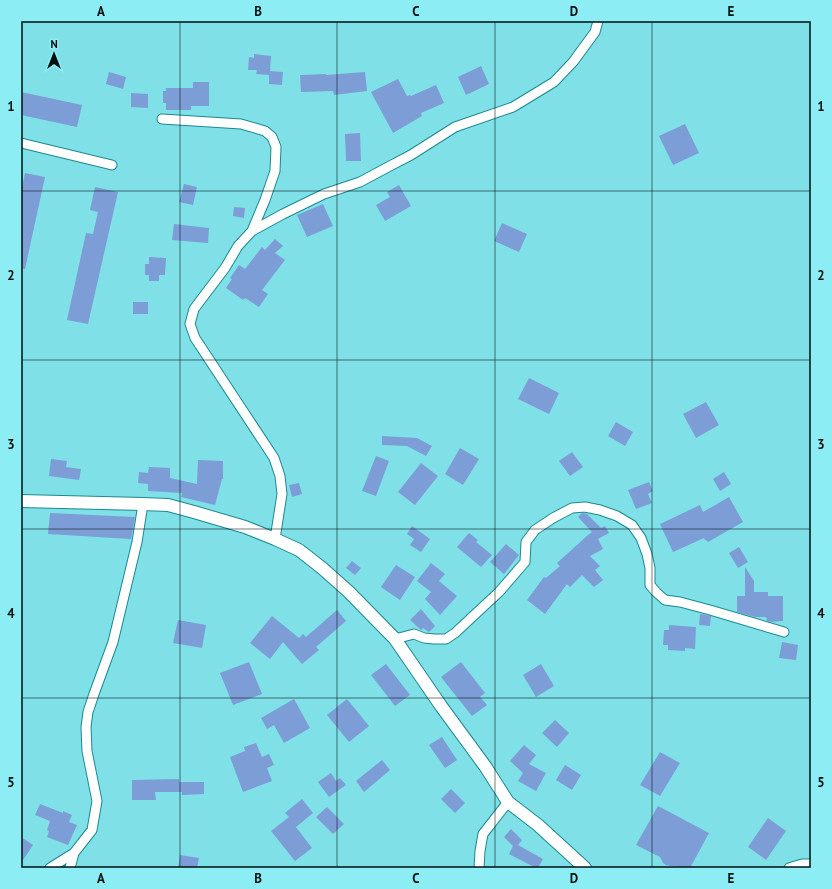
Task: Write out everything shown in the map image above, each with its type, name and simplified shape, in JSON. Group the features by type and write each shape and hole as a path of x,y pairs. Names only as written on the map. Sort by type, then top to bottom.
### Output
{"street":[{"path":"275,539 282,494 280,476 274,458 195,338 190,324 194,309 225,268 238,246 252,231 317,198 360,182 411,155 455,128 513,107 554,82 572,62 595,32 598,21"},
{"path":"162,119 241,124 264,131 272,137 276,147 275,171 252,231"},
{"path":"21,143 112,165"},
{"path":"21,501 168,505 245,527 299,550 349,592 395,639 441,706 485,766 508,802 538,825 585,868"},
{"path":"50,868 74,853 92,830 97,801 87,751 86,728 88,712 113,642 137,542 143,504"},
{"path":"395,639 414,634 424,638 446,639 455,633 499,592 526,562 526,542 535,530 552,518 572,508 585,507 600,510 616,516 632,525 647,554 650,568 650,585 665,600 680,602 710,610 784,632"},
{"path":"479,868 483,834 508,802"},
{"path":"70,868 74,853"},
{"path":"789,868 802,864 811,864"}],"building":[{"path":"254,54 271,56 270,71 283,72 282,85 269,84 269,75 256,74 257,70 248,70 249,57 254,58"},
{"path":"481,66 489,84 466,95 458,77"},
{"path":"109,72 126,77 123,89 106,84"},
{"path":"365,72 367,91 334,95 333,91 301,92 300,75"},
{"path":"398,79 407,96 411,96 436,85 444,103 421,113 422,116 393,133 371,92"},
{"path":"193,82 209,82 209,106 191,106 191,110 166,110 166,103 163,103 163,91 166,91 166,88 193,88"},
{"path":"21,92 82,105 77,127 21,115"},
{"path":"131,93 148,94 148,108 131,107"},
{"path":"685,124 699,153 673,165 659,136"},
{"path":"360,133 361,161 346,161 345,134"},
{"path":"25,173 45,177 25,269 21,268 21,192"},
{"path":"184,184 197,187 193,205 179,202"},
{"path":"399,185 411,206 385,221 376,205 390,197 387,192"},
{"path":"95,187 118,192 88,324 67,320 86,233 93,234 98,212 90,210"},
{"path":"323,204 333,226 307,237 297,215"},
{"path":"234,207 245,208 244,218 233,216"},
{"path":"502,223 527,234 519,252 494,241"},
{"path":"174,224 209,228 208,243 172,240"},
{"path":"275,239 283,246 275,253 285,260 262,290 268,294 259,307 245,298 243,300 226,288 232,279 230,278 239,265 245,269 262,247 265,250"},
{"path":"149,257 166,258 165,275 159,275 159,281 149,281 149,275 145,275 145,264 149,264"},
{"path":"133,302 148,302 148,314 133,314"},
{"path":"529,378 559,393 549,414 518,399"},
{"path":"706,402 719,425 696,438 683,414"},
{"path":"616,422 633,432 625,446 608,436"},
{"path":"382,436 417,438 432,446 426,456 407,446 382,445"},
{"path":"460,448 479,459 463,485 445,474"},
{"path":"572,452 583,467 570,476 559,461"},
{"path":"376,456 389,461 376,496 362,491"},
{"path":"51,459 67,461 66,467 81,469 79,480 49,476"},
{"path":"198,460 223,461 223,479 215,505 181,497 182,493 148,491 148,484 138,483 139,472 148,473 149,467 170,468 170,478 197,484"},
{"path":"421,463 438,476 415,505 398,492"},
{"path":"724,472 731,484 720,491 713,479"},
{"path":"649,482 653,491 648,494 652,503 636,509 628,490"},
{"path":"299,483 302,494 292,497 289,485"},
{"path":"729,497 743,522 708,542 704,538 673,552 660,524 700,505 703,512"},
{"path":"50,513 135,517 131,539 48,534"},
{"path":"582,513 587,514 601,528 605,526 609,533 598,539 603,549 590,556 600,566 595,570 603,580 594,587 582,575 570,587 567,584 545,614 527,600 544,577 546,578 560,566 557,563 592,532 578,517"},
{"path":"412,526 430,539 421,552 410,545 414,539 407,534"},
{"path":"469,533 478,540 476,542 492,555 481,567 457,547"},
{"path":"506,544 519,555 504,574 490,562"},
{"path":"739,547 748,562 738,568 729,553"},
{"path":"352,561 361,568 355,575 346,568"},
{"path":"431,563 445,574 439,581 457,596 440,615 425,599 431,592 417,581"},
{"path":"396,565 415,577 400,600 381,587"},
{"path":"745,567 754,581 754,592 768,592 768,596 783,596 783,621 771,622 767,621 766,617 755,617 737,612 737,596 745,596"},
{"path":"421,609 435,626 429,632 423,628 421,630 410,620"},
{"path":"337,610 346,621 316,647 319,650 302,664 283,642 270,659 250,643 272,616 299,638 303,634 306,637"},
{"path":"700,614 711,616 710,626 699,625"},
{"path":"178,620 206,625 202,648 173,643"},
{"path":"669,625 696,627 695,649 685,648 685,651 668,650 668,645 663,645 664,630 669,630"},
{"path":"782,642 798,645 796,660 779,658"},
{"path":"249,662 262,694 233,705 220,673"},
{"path":"461,662 485,693 480,697 487,705 472,716 441,677"},
{"path":"386,664 410,695 395,706 371,675"},
{"path":"541,664 554,686 536,697 523,675"},
{"path":"294,699 310,728 284,743 274,725 267,729 261,718"},
{"path":"347,699 369,726 349,742 327,715"},
{"path":"555,720 569,733 557,747 542,733"},
{"path":"442,737 457,760 445,768 429,745"},
{"path":"256,743 262,757 269,754 274,765 267,768 272,781 243,792 230,757 245,751 244,747"},
{"path":"524,745 536,755 529,764 546,773 536,791 518,781 523,773 510,761"},
{"path":"660,752 680,763 660,796 640,785"},
{"path":"382,760 390,770 364,792 356,781"},
{"path":"565,765 581,775 572,790 556,780"},
{"path":"331,773 336,781 340,778 346,785 329,797 318,782"},
{"path":"179,779 179,782 204,782 204,794 182,795 182,792 155,792 156,800 132,800 132,780"},
{"path":"451,789 465,803 455,813 441,799"},
{"path":"302,799 313,813 296,827 312,848 295,861 271,831 289,817 285,813"},
{"path":"40,804 72,815 69,822 77,825 68,845 47,837 49,831 47,830 50,821 35,815"},
{"path":"658,806 709,833 690,868 666,865 660,857 636,845"},
{"path":"327,807 344,824 333,834 316,817"},
{"path":"768,818 786,831 766,860 748,847"},
{"path":"511,829 522,840 518,845 543,859 538,868 509,854 513,846 504,837"},
{"path":"21,837 33,845 21,863"},
{"path":"180,855 199,858 197,868 178,868"}]}
